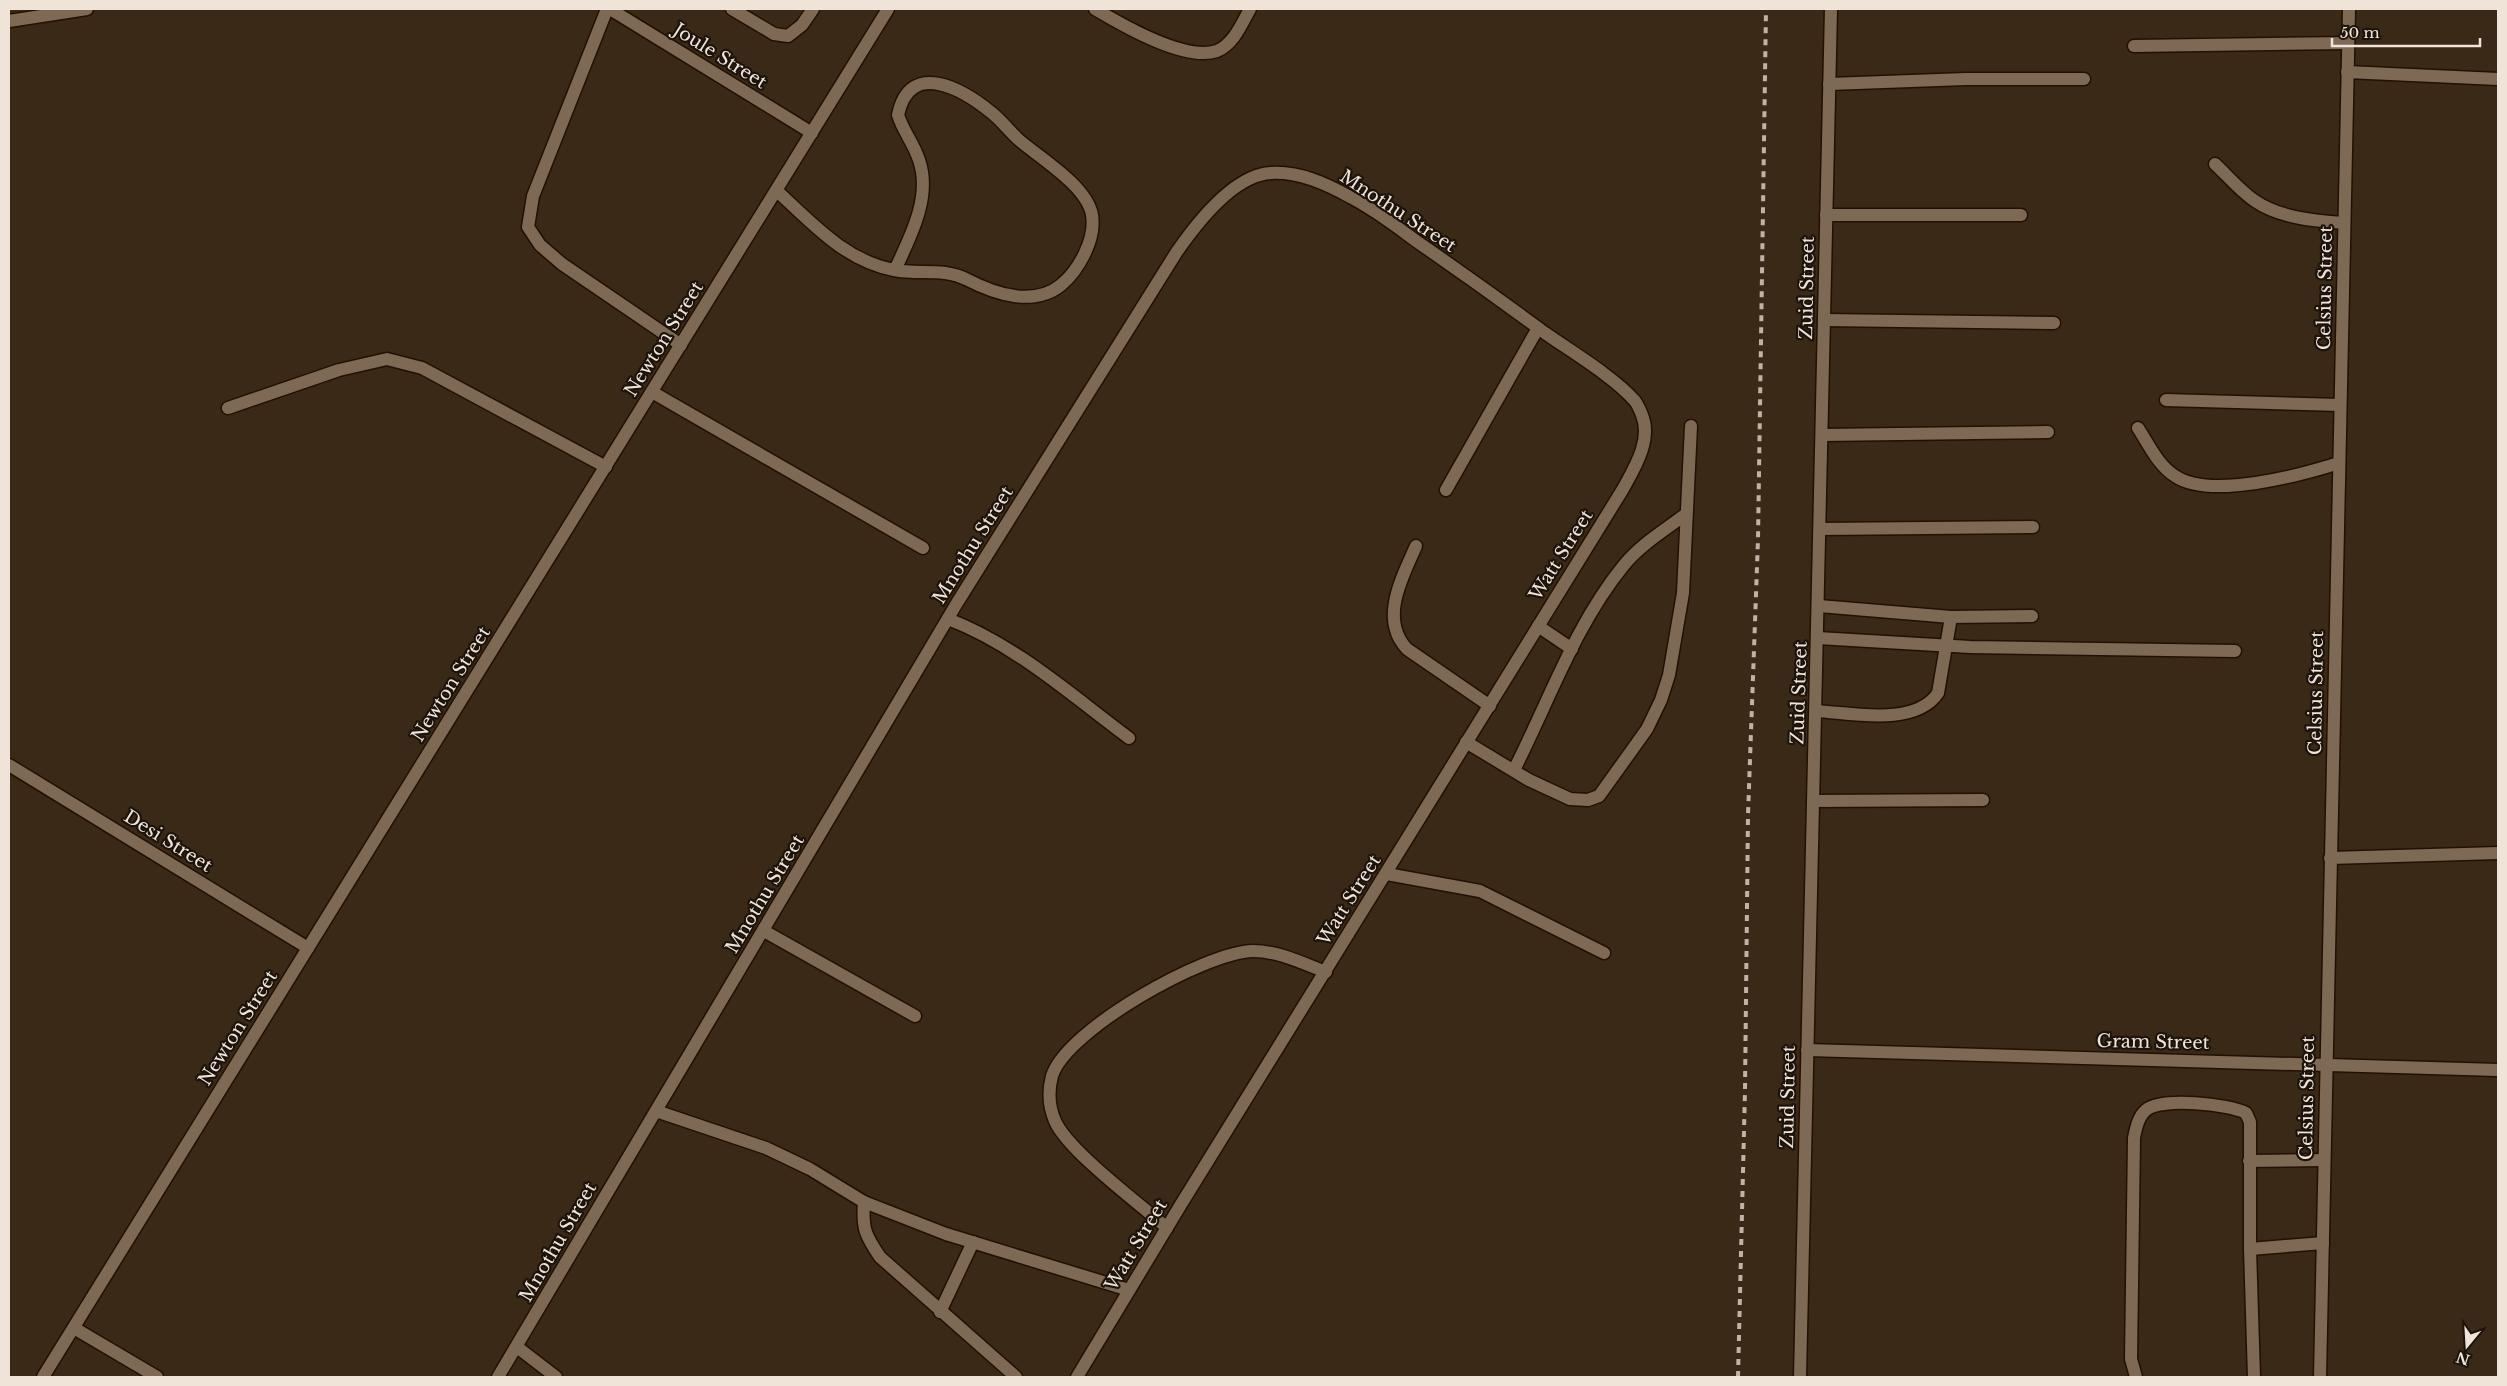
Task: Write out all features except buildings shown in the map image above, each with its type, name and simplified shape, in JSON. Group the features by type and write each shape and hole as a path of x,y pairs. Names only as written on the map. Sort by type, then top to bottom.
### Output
{"street":[{"path":"9,21 86,9"},
{"path":"608,9 533,196 528,227 540,245 562,264 681,344"},
{"name":"Joule Street","path":"608,9 812,133"},
{"path":"732,9 774,34 788,36 802,25 813,9"},
{"name":"Newton Street","path":"43,1377 888,9"},
{"path":"1095,9 1119,24 1171,46 1206,52 1218,50 1232,39 1250,9"},
{"name":"Zuid Street","path":"1800,1377 1831,9"},
{"name":"Celsius Street","path":"2320,1377 2325,1064 2349,9"},
{"path":"2134,46 2348,43"},
{"path":"2347,72 2498,79"},
{"path":"1829,84 1966,79 2084,79"},
{"path":"776,190 831,240 849,253 867,262 895,270 936,271 954,274 999,293 1018,297 1045,293 1058,287 1069,278 1080,263 1088,244 1092,214 1086,199 1070,182 1018,139 978,102 936,82 924,82 913,86 900,107 898,114 923,171 923,191 909,239 895,270"},
{"path":"2215,164 2246,194 2268,209 2297,217 2344,223"},
{"name":"Mnothu Street","path":"498,1377 948,619 1176,253 1209,210 1240,184 1254,177 1271,173 1292,174 1316,180 1351,197 1617,385 1635,402 1643,416 1645,438"},
{"path":"1826,215 2021,215"},
{"path":"1824,320 2054,323"},
{"path":"1446,490 1538,328"},
{"path":"228,408 339,370 386,359 422,368 606,467"},
{"path":"652,392 922,548"},
{"path":"2166,400 2340,405"},
{"path":"1466,742 1542,787 1570,800 1588,800 1599,796 1647,729 1661,700 1669,675 1683,593 1692,426"},
{"path":"2138,428 2161,464 2174,476 2189,483 2207,485 2258,483 2290,478 2339,463"},
{"path":"1822,435 2048,432"},
{"name":"Watt Street","path":"1077,1377 1623,489 1639,458 1645,438"},
{"path":"1514,770 1586,621 1625,564 1642,547 1686,514"},
{"path":"1820,529 2033,527"},
{"path":"1416,546 1400,583 1394,606 1394,626 1398,639 1407,649 1490,706"},
{"path":"1818,606 1951,617 2032,616"},
{"path":"1816,711 1899,715 1920,710 1932,702 1938,693 1951,617"},
{"path":"948,619 981,633 1024,659 1129,738"},
{"path":"1538,626 1572,648"},
{"path":"1818,638 1946,646 2235,651"},
{"name":"Desi Street","path":"9,765 308,948"},
{"path":"1813,801 1983,800"},
{"path":"2330,858 2498,853"},
{"path":"1387,874 1480,891 1604,954"},
{"path":"764,931 915,1016"},
{"path":"1167,1228 1074,1147 1055,1122 1049,1098 1052,1076 1060,1062 1068,1051 1106,1020 1159,985 1199,966 1227,956 1252,951 1274,953 1326,972"},
{"name":"Gram Street","path":"1807,1050 2498,1070"},
{"path":"2136,1377 2131,1359 2131,1242 2134,1138 2139,1120 2148,1108 2158,1104 2224,1105 2237,1108 2246,1113 2250,1122 2250,1249 2254,1377"},
{"path":"656,1111 766,1148 810,1169 864,1202 973,1242 1129,1290"},
{"path":"2249,1161 2324,1160"},
{"path":"864,1202 862,1222 865,1234 875,1250 895,1273 1016,1377"},
{"path":"940,1312 973,1242"},
{"path":"2250,1249 2323,1243"},
{"path":"74,1328 157,1377"},
{"path":"517,1347 556,1377"}],"railway":[{"path":"1738,1377 1745,1090 1748,815 1758,539 1766,9"}]}
